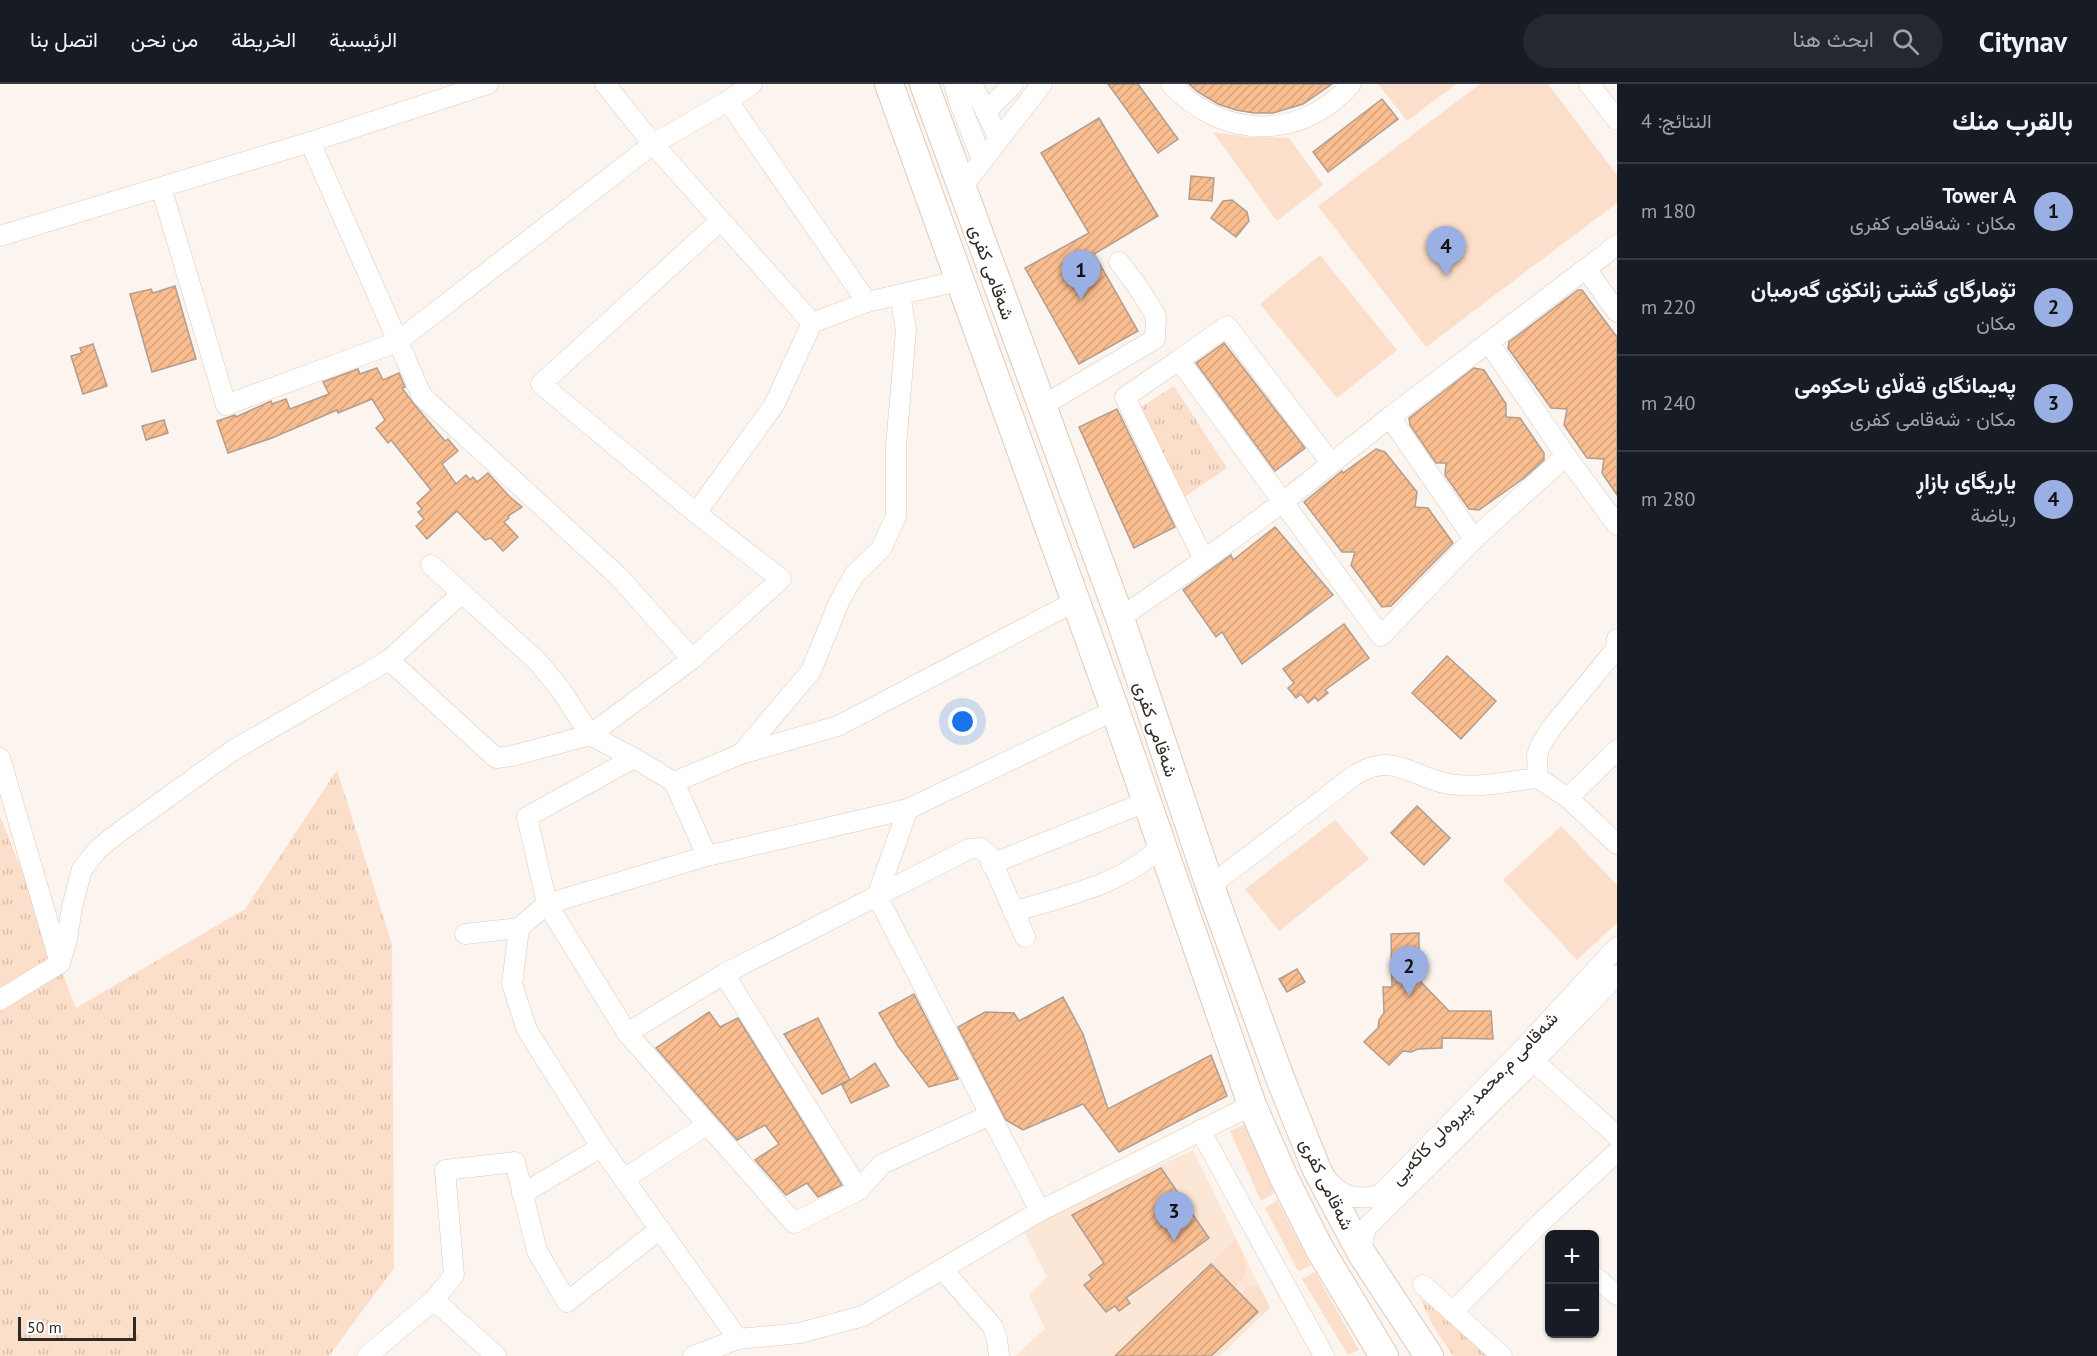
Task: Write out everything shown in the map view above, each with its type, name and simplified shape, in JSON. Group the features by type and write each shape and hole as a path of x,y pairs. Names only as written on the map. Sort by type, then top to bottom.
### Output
{"highway":[{"name":"شەقامی کفری","path":"889,84 958,281 1115,710 1252,1105 1285,1180 1319,1248 1384,1356"},
{"name":"شەقامی کفری","path":"924,84 1120,618 1210,886 1260,1025 1317,1170 1362,1254 1429,1356"}],"street":[{"path":"0,236 310,142 489,84"},
{"path":"605,84 653,144 812,323"},
{"path":"954,84 982,160"},
{"path":"972,84 999,139"},
{"path":"986,112 1012,84"},
{"path":"962,187 1042,84"},
{"path":"1171,84 1193,105 1208,114 1223,120 1255,126 1288,124 1304,118 1332,102 1351,84"},
{"path":"1589,84 1617,120"},
{"path":"161,187 226,405 397,342 653,144 728,101 749,85"},
{"path":"728,101 867,302"},
{"path":"310,142 422,396 619,576 661,621 692,659"},
{"path":"389,660 496,758 512,756 590,735 692,659 781,579 696,513 541,384 720,221"},
{"path":"1120,618 1283,502 1390,417 1617,245"},
{"path":"1042,406 1155,339 1156,316 1119,262"},
{"path":"1586,269 1617,312"},
{"path":"696,513 774,405 812,323 867,302 958,281"},
{"path":"741,754 811,671 838,602 854,575 881,549 897,516 896,446 906,330 900,294"},
{"path":"1204,560 1125,397 1227,326 1331,464"},
{"path":"1489,343 1566,456 1617,525"},
{"path":"1179,360 1380,636 1474,539 1566,456"},
{"path":"1390,417 1474,539"},
{"path":"431,566 537,661 561,690 590,735 674,782 706,856"},
{"path":"0,1000 60,963 82,869 98,849 232,751 389,660 462,593"},
{"path":"674,782 741,754 838,726 1076,601"},
{"path":"1538,778 1537,756 1540,746 1553,726 1616,649 1617,639"},
{"path":"465,934 519,928 547,904 706,856 908,809 1115,710"},
{"path":"1568,798 1617,750"},
{"path":"0,758 60,963"},
{"path":"634,758 527,817 547,904 627,1033 794,1223 860,1190 882,1164 990,1115"},
{"path":"1210,886 1367,768 1380,764 1394,765 1449,784 1488,785 1538,778 1568,798 1617,843"},
{"path":"991,864 1146,802"},
{"path":"908,809 877,896 1040,1211"},
{"path":"1013,912 1118,878 1148,860 1161,846"},
{"path":"627,1033 724,974 969,849 980,848 989,855 1025,937"},
{"path":"519,928 512,984 527,1030 601,1147 738,1339"},
{"name":"شەقامی م.محمد پیروەلی کاکەیی","path":"1362,1254 1363,1237 1367,1227 1527,1056 1617,947"},
{"path":"724,974 860,1190"},
{"name":"شەقامی م.محمد پیروەلی کاکەیی","path":"1317,1170 1330,1183 1353,1198 1380,1195 1527,1056 1617,975"},
{"path":"1527,1056 1617,1136"},
{"path":"693,1356 738,1339 800,1333 863,1316 1040,1211 1252,1105"},
{"path":"624,1179 707,1125"},
{"path":"1200,1130 1324,1356"},
{"path":"522,1194 601,1147"},
{"path":"1453,1312 1544,1230 1617,1152"},
{"path":"367,1356 434,1300 454,1275 445,1170 515,1162 537,1251 567,1302 660,1229"},
{"path":"942,1269 993,1327 999,1356"},
{"path":"1599,1280 1617,1295"},
{"path":"1423,1285 1502,1356"},
{"path":"434,1300 496,1356"}],"shaded area":[{"path":"1193,1150 1270,1308 1220,1356 1015,1356 1045,1329 1029,1295 1047,1277 1022,1227"}],"green space":[{"path":"1378,84 1456,84 1407,121"},
{"path":"1480,84 1548,84 1617,175 1617,203 1426,347 1318,206"},
{"path":"1213,132 1249,137 1289,138 1323,185 1277,221"},
{"path":"1320,255 1397,350 1337,398 1260,304"},
{"path":"1174,386 1227,468 1183,498 1138,409"},
{"path":"337,770 392,944 394,1268 329,1356 0,1356 0,816 76,1008 245,909"},
{"path":"1335,820 1369,859 1279,931 1245,889"},
{"path":"1561,826 1617,885 1617,923 1577,960 1503,880"},
{"path":"1245,1124 1274,1193 1261,1201 1230,1131"},
{"path":"1277,1200 1311,1266 1298,1271 1265,1208"},
{"path":"1235,1239 1244,1258 1246,1270 1241,1282 1235,1288 1211,1264"},
{"path":"1315,1272 1359,1350 1348,1355 1302,1279"},
{"path":"1247,1286 1259,1286 1270,1308 1262,1315 1241,1294"},
{"path":"1420,1298 1492,1356 1453,1356 1432,1324"}],"building":[{"path":"1108,84 1138,84 1178,139 1158,153"},
{"path":"1189,84 1332,84 1303,104 1273,113 1254,113 1218,104"},
{"path":"1382,99 1398,119 1328,172 1313,152"},
{"path":"1099,118 1158,216 1094,254 1138,331 1079,364 1025,268 1089,233 1041,153"},
{"path":"1191,176 1214,178 1212,201 1189,199"},
{"path":"1232,200 1247,212 1249,221 1236,237 1211,218 1223,201"},
{"path":"175,286 196,359 152,372 130,294 151,289 153,293"},
{"path":"1578,290 1582,290 1617,337 1617,495 1602,473 1604,459 1587,458 1564,425 1567,409 1551,408 1508,348 1509,342"},
{"path":"1224,343 1305,448 1275,471 1196,363"},
{"path":"93,344 107,386 83,394 71,356 82,353 80,348"},
{"path":"377,368 383,380 399,373 405,387 402,388 414,404 445,441 448,439 458,451 442,464 456,484 466,475 470,480 473,477 477,482 488,473 522,507 508,516 509,518 504,522 518,537 503,551 491,538 485,540 457,511 427,539 416,526 424,519 418,512 422,509 417,503 431,490 391,440 388,443 376,428 385,420 372,399 338,413 337,410 272,438 228,453 217,421 235,415 236,417 271,401 272,404 286,399 290,409 329,394 323,382 358,369 360,374"},
{"path":"1474,368 1484,370 1506,404 1506,417 1520,418 1544,453 1544,460 1524,478 1479,510 1469,509 1445,475 1446,463 1436,463 1410,425 1409,418"},
{"path":"1117,409 1175,527 1134,548 1079,427"},
{"path":"164,420 168,433 146,440 142,426"},
{"path":"1376,449 1385,452 1417,492 1415,507 1428,508 1453,543 1391,606 1382,607 1351,565 1355,552 1342,552 1304,502 1342,471 1343,473"},
{"path":"1275,527 1333,595 1242,664 1222,632 1216,637 1183,590 1231,555 1233,560"},
{"path":"1344,624 1369,658 1325,690 1328,693 1318,701 1315,697 1308,703 1301,694 1296,698 1288,688 1294,683 1283,669"},
{"path":"1447,656 1496,701 1461,739 1412,693"},
{"path":"1417,806 1450,838 1424,865 1391,833"},
{"path":"1419,933 1419,980 1449,1011 1491,1011 1493,1039 1442,1038 1442,1048 1403,1051 1389,1065 1364,1042 1378,1028 1379,1020 1384,1013 1383,987 1392,987 1391,934"},
{"path":"1297,969 1305,982 1287,992 1279,979"},
{"path":"914,994 958,1079 929,1087 898,1046 879,1013"},
{"path":"1063,997 1083,1034 1108,1109 1211,1055 1227,1096 1119,1152 1083,1104 1023,1130 1006,1120 958,1027 985,1012 1014,1013 1019,1021"},
{"path":"709,1012 720,1027 738,1018 842,1185 818,1197 807,1183 786,1195 755,1160 779,1144 765,1125 737,1140 656,1048"},
{"path":"818,1018 850,1080 875,1063 889,1086 851,1103 842,1085 849,1080 822,1094 784,1034"},
{"path":"1161,1168 1209,1238 1126,1298 1130,1303 1119,1311 1115,1306 1106,1312 1084,1285 1092,1279 1089,1275 1104,1263 1072,1215"},
{"path":"1211,1264 1258,1312 1211,1356 1115,1356"}],"place":[{"name":"یاریگای بازاڕ","path":"1446,276"},
{"name":"Tower A","path":"1081,300"},
{"name":"تۆمارگای گشتی زانکۆی گەرمیان","path":"1409,996"},
{"name":"پەیمانگای قەڵای ناحکومی","path":"1174,1241"}]}
